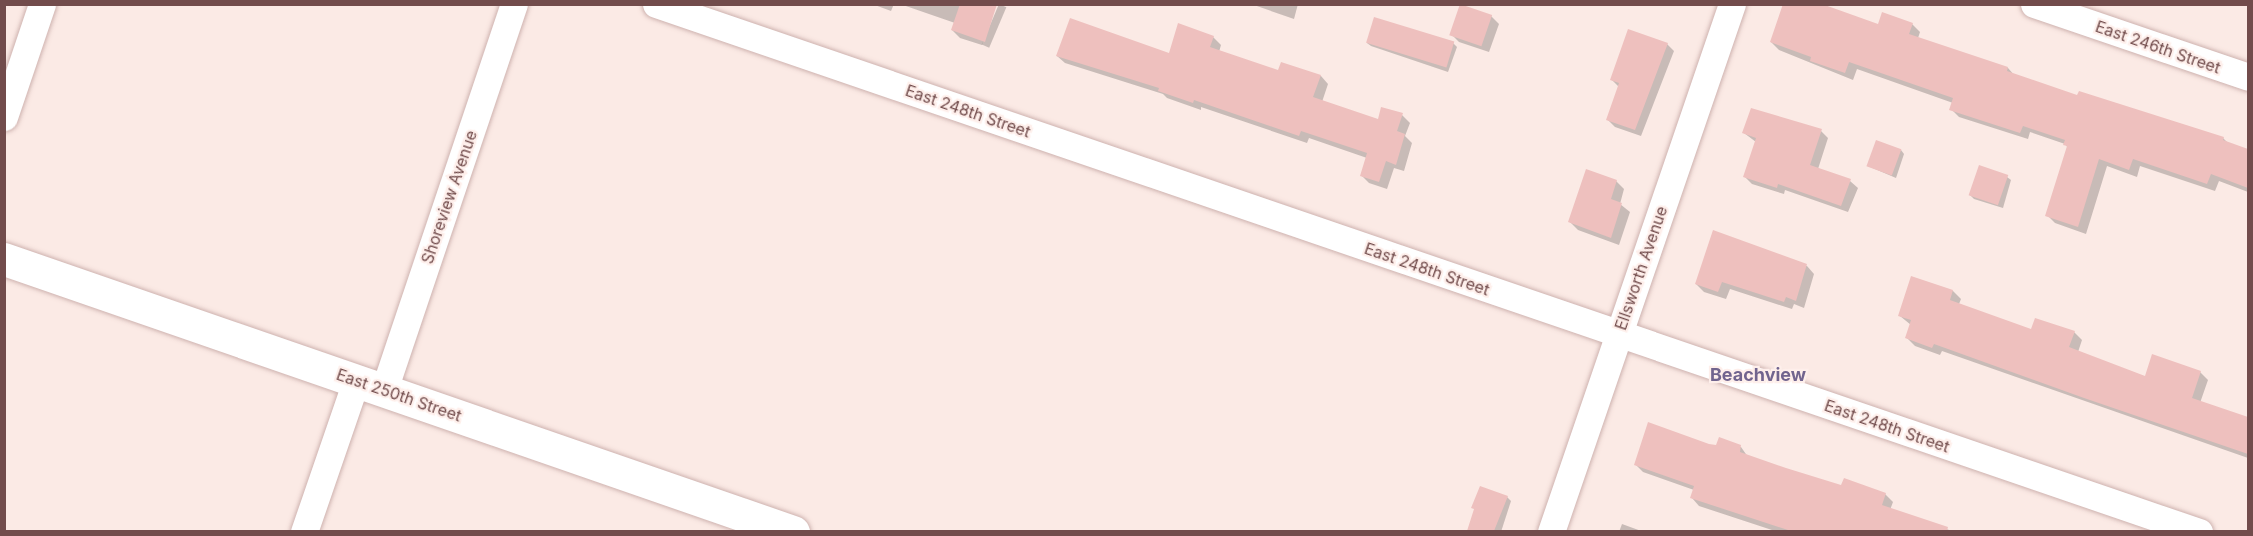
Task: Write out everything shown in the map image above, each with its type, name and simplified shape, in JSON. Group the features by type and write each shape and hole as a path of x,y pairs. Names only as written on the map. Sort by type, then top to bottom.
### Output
{"street":[{"path":"4,117 42,4"},
{"name":"Shoreview Avenue","path":"304,531 370,386 514,4"},
{"name":"East 248th Street","path":"656,4 2199,531"},
{"name":"Ellsworth Avenue","path":"1551,531 1732,4"},
{"name":"East 246th Street","path":"2034,4 2248,77"},
{"name":"East 250th Street","path":"4,259 794,531"}],"building":[{"path":"960,4 997,4 985,42 951,30"},
{"path":"1460,4 1492,15 1481,46 1449,35"},
{"path":"1783,4 1822,4 1878,24 1882,12 1913,23 1909,34 2008,67 2007,71 2077,95 2079,91 2224,137 2223,140 2248,149 2248,188 2211,174 2207,184 2133,159 2129,170 2099,159 2078,227 2045,216 2067,146 2063,145 2065,140 2023,126 2020,133 1949,110 1953,98 1849,62 1845,73 1810,61 1811,57 1770,42"},
{"path":"1374,17 1454,42 1446,67 1366,43"},
{"path":"1070,18 1169,53 1178,23 1214,36 1210,47 1278,70 1281,62 1321,75 1313,97 1378,119 1381,107 1403,113 1397,131 1405,134 1396,165 1386,161 1379,182 1360,176 1367,153 1301,131 1299,136 1194,100 1193,103 1158,91 1159,88 1056,56"},
{"path":"1628,29 1668,43 1635,130 1606,120 1619,83 1610,80"},
{"path":"1751,108 1822,129 1810,165 1851,179 1841,206 1778,184 1777,188 1743,177 1756,138 1742,133"},
{"path":"1876,140 1901,149 1892,176 1866,166"},
{"path":"1979,165 2008,175 1998,205 1969,195"},
{"path":"1586,169 1617,180 1611,199 1622,203 1611,238 1568,222"},
{"path":"1713,230 1807,264 1796,301 1786,297 1784,302 1722,282 1718,292 1695,284"},
{"path":"1911,276 1953,290 1950,300 2031,329 2035,318 2075,331 2069,347 2145,376 2152,354 2201,371 2192,398 2248,417 2248,454 1934,344 1932,348 1905,338 1911,320 1898,316"},
{"path":"1648,422 1709,444 1716,445 1719,437 1741,445 1740,452 1786,468 1841,485 1844,478 1886,493 1882,505 1948,527 1947,531 1791,531 1690,498 1694,486 1634,465"},
{"path":"1480,486 1508,496 1494,531 1467,531 1474,509 1471,508"}],"district":[{"name":"Beachview","path":"1758,375"}]}
